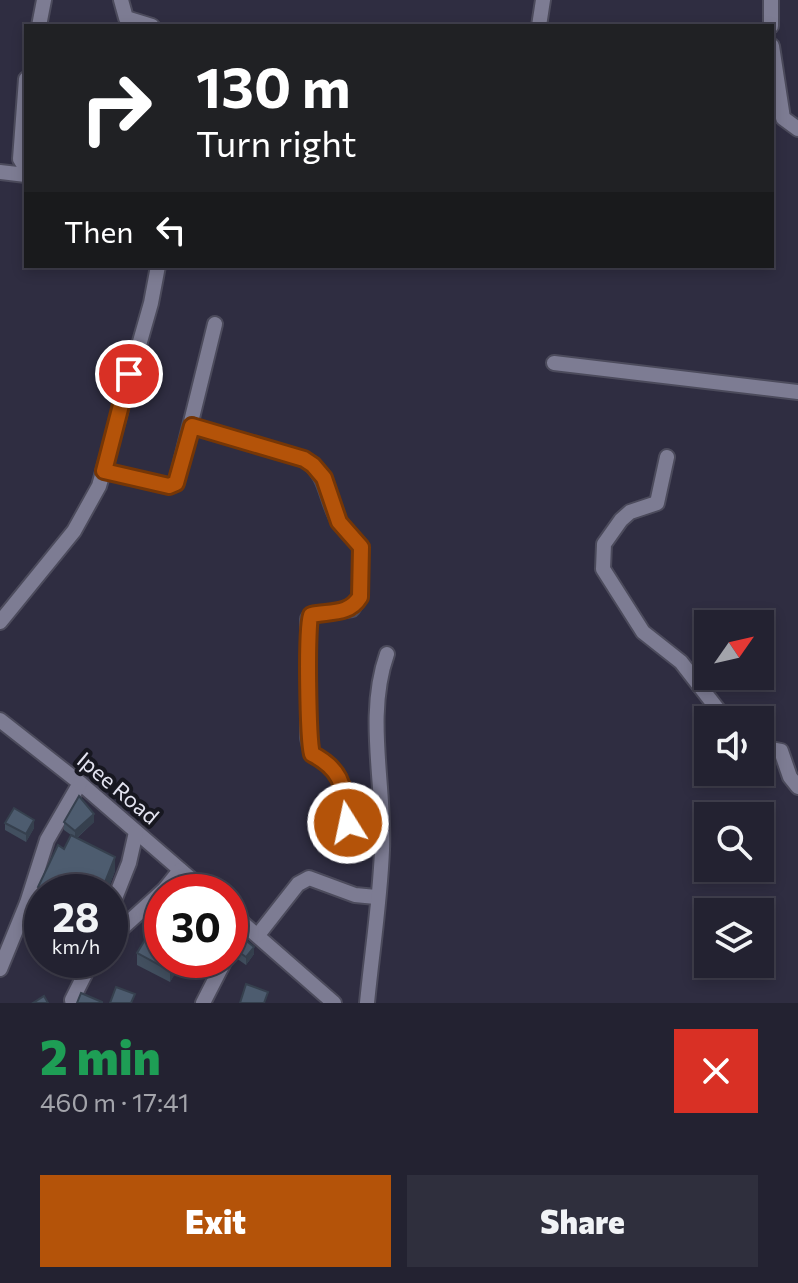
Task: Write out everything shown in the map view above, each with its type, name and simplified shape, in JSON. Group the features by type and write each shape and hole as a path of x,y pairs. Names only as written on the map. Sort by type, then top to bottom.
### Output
{"street":[{"path":"39,24 44,0"},
{"path":"121,0 126,18 146,24"},
{"path":"539,24 543,0"},
{"path":"771,0 771,24"},
{"path":"774,71 778,120 798,129"},
{"path":"24,95 20,159 24,169"},
{"path":"0,172 24,172"},
{"path":"0,622 74,531 104,471 157,268"},
{"path":"104,471 169,486 176,483 215,324"},
{"path":"554,363 798,392"},
{"path":"192,426 304,459 313,465 324,478 339,522 361,547 360,597 357,603 352,609 311,615 308,619 308,738 312,754 333,765 338,773 348,823 354,834 382,837"},
{"path":"667,457 657,503 630,512 621,520 604,544 603,569 643,632 681,662 715,706"},
{"path":"367,1003 376,948 376,897 382,837 378,681 387,654"},
{"name":"Ipee Road","path":"0,720 80,783 185,874"},
{"path":"774,750 781,751 790,777 798,787"},
{"path":"0,969 27,903 47,840 80,783"},
{"path":"125,874 136,832"},
{"path":"128,923 164,890 180,870"},
{"path":"258,935 298,884 309,878 355,895 376,897"},
{"path":"248,927 323,1000"},
{"path":"72,1000 83,978"},
{"path":"203,1003 216,978"}],"building":[{"path":"79,796 94,814 75,831 64,822"},
{"path":"14,808 34,820 26,834 5,823"},
{"path":"71,835 115,857 108,874 44,874 58,845 64,849"},
{"path":"144,942 144,957 137,953"},
{"path":"246,984 268,992 264,1003 240,1003"},
{"path":"116,987 135,994 131,1003 110,1003"},
{"path":"81,993 102,1002 102,1003 77,1003"},
{"path":"44,996 48,1003 33,1003"}],"route":[{"path":"129,374 104,471 169,486 176,483 192,426 304,459 324,478 339,522 361,547 360,597 357,603 346,611 311,615 307,624 310,641 308,738 312,754 333,765 338,773 348,823"}]}
